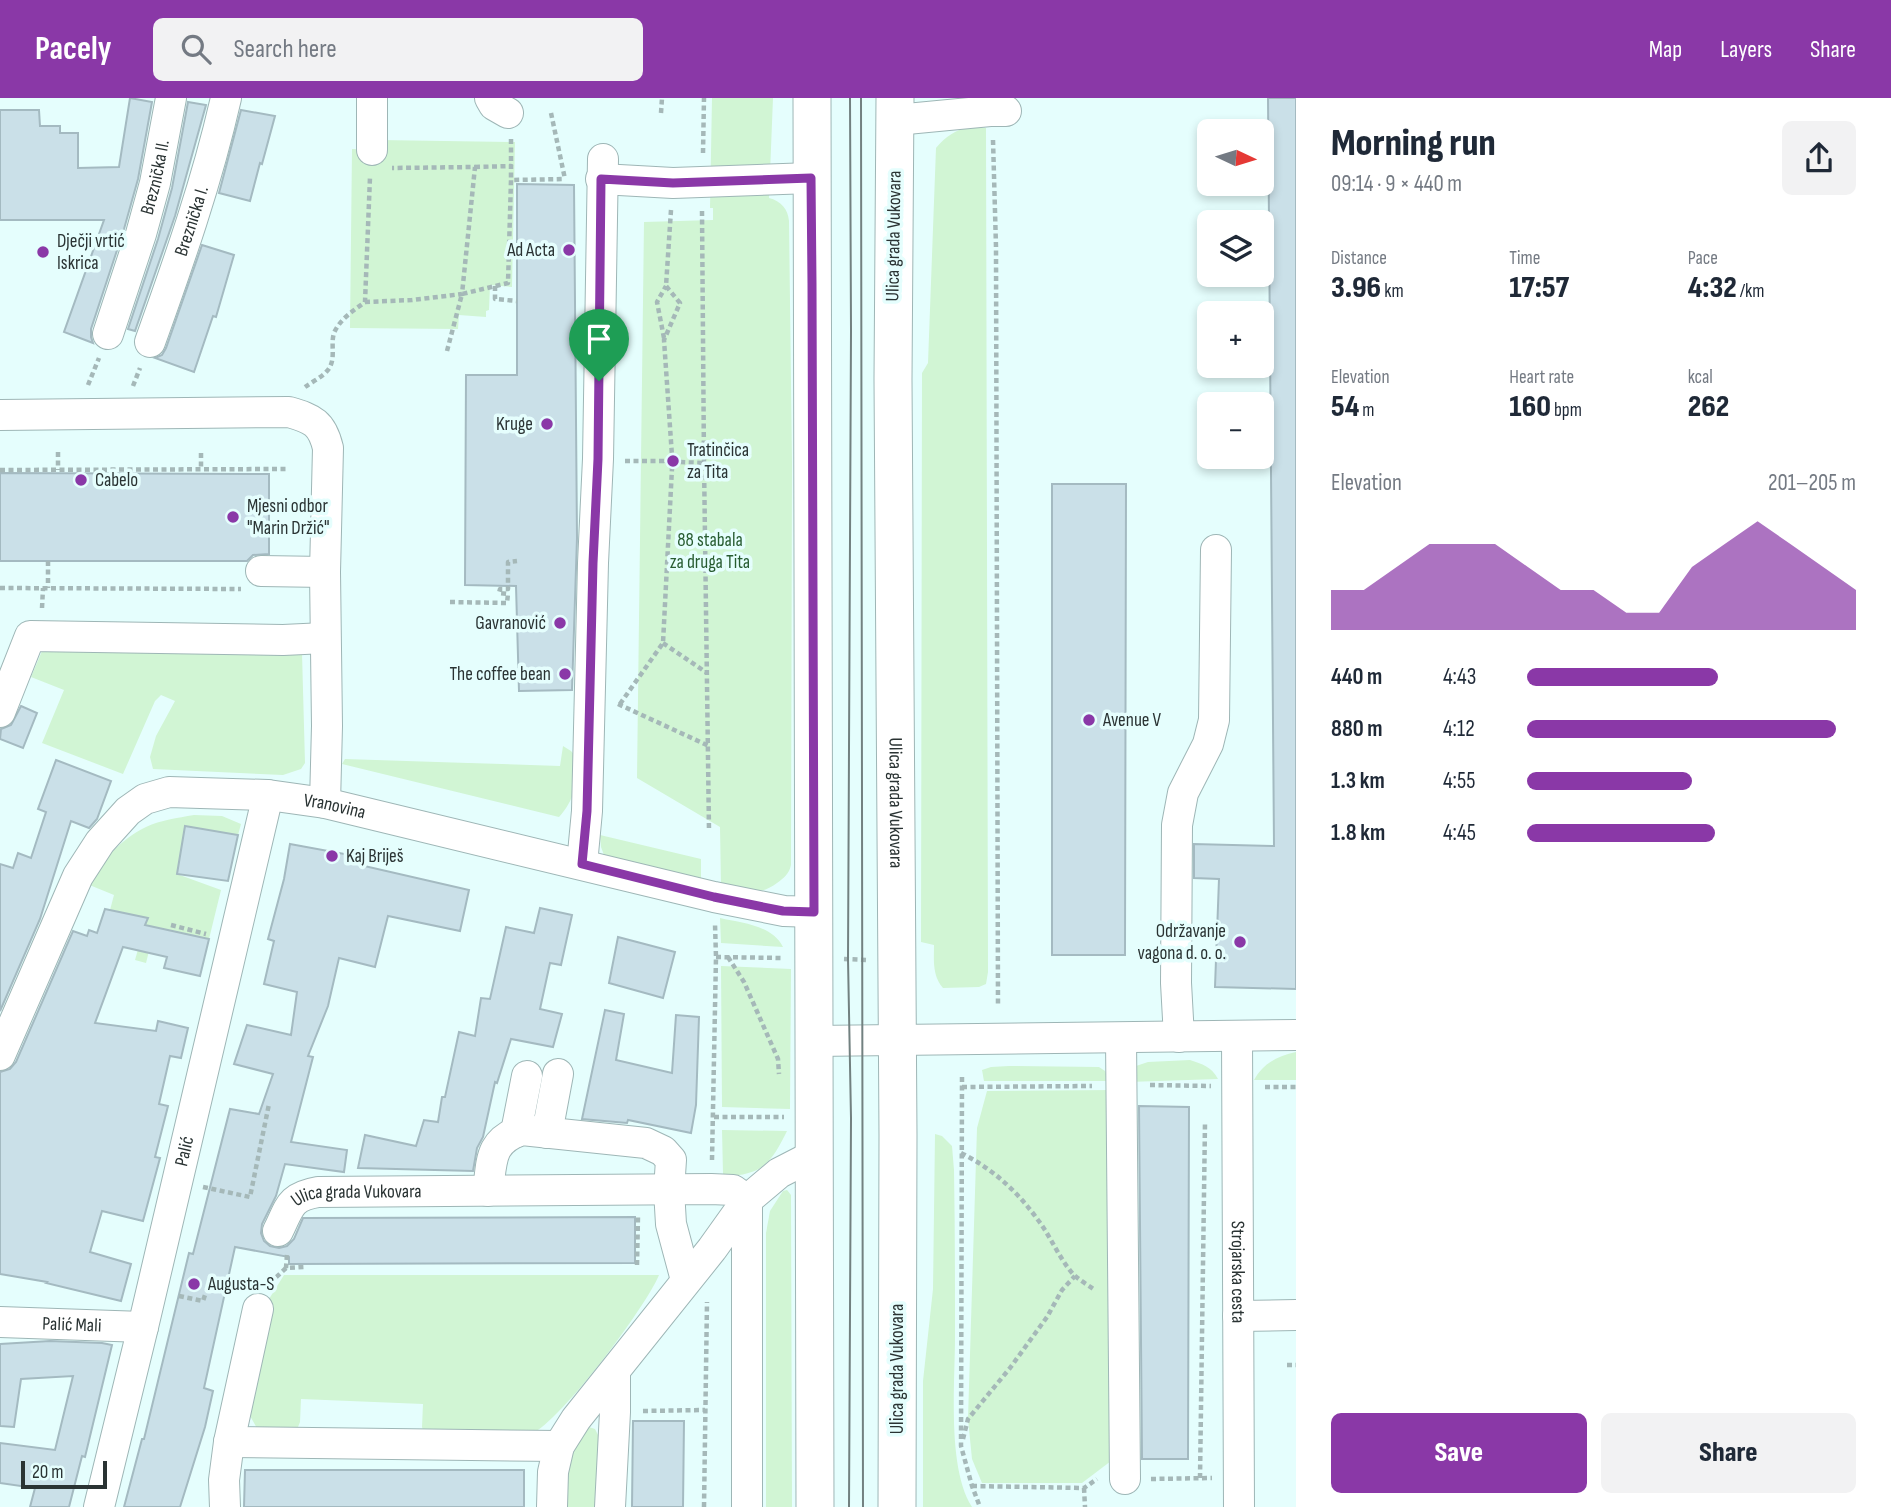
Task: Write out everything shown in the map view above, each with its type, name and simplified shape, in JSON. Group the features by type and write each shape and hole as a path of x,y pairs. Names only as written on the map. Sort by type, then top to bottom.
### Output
{"main road":[{"path":"812,98 815,1507"},
{"name":"Ulica grada Vukovara","path":"896,109 893,379 898,1041 897,1507"}],"street":[{"name":"Breznička II.","path":"108,334 155,183 171,98"},
{"name":"Breznička I.","path":"150,342 208,172 226,98"},
{"path":"371,159 372,98"},
{"path":"896,109 990,111 999,123"},
{"path":"582,864 587,811 598,459 592,172 673,183 811,178"},
{"path":"0,415 289,412 312,419 320,426 328,448 325,803"},
{"path":"1179,1037 1176,983 1177,825 1183,793 1208,744 1214,720 1216,550"},
{"path":"251,580 325,572"},
{"path":"0,712 30,636 283,640 325,638"},
{"name":"Vranovina","path":"0,1055 78,876 100,842 128,811 145,799 169,792 268,795 325,803 714,897 783,911 814,912"},
{"name":"Palić","path":"99,1507 268,795"},
{"path":"814,1041 1296,1035"},
{"name":"Strojarska cesta","path":"1237,1036 1239,1507"},
{"path":"1121,1038 1125,1479"},
{"path":"547,1132 558,1074"},
{"path":"516,1132 527,1076"},
{"path":"488,1191 492,1155 504,1137 522,1130 646,1143 663,1151 671,1160 668,1190 671,1224 696,1289"},
{"path":"552,1507 553,1472 559,1446 576,1419 615,1373 696,1289 712,1250 747,1200 779,1173 814,1156"},
{"name":"Ulica grada Vukovara","path":"278,1231 295,1199 318,1192 733,1189 747,1200"},
{"path":"747,1200 747,1507"},
{"path":"225,1507 224,1479 229,1442 258,1309"},
{"path":"1238,1316 1296,1315"},
{"name":"Palić Mali","path":"0,1322 143,1327"},
{"path":"610,1507 615,1373"},
{"path":"229,1442 559,1446"}],"path":[{"path":"661,113 662,98"},
{"path":"703,162 704,98"},
{"path":"551,113 565,179"},
{"path":"998,1007 996,247 999,123"},
{"path":"302,389 330,368 333,335 341,321 365,302 463,294 508,283 511,166 475,167 371,159 365,302"},
{"path":"447,351 463,294 475,167"},
{"path":"511,180 565,179 592,172"},
{"path":"673,183 666,286 657,302 664,340 672,456 678,463"},
{"path":"702,209 709,831"},
{"path":"495,286 495,299 517,301"},
{"path":"664,340 680,303 666,286"},
{"path":"84,395 108,334"},
{"path":"58,452 58,470"},
{"path":"201,453 201,469"},
{"path":"615,460 666,461 672,456"},
{"path":"620,704 663,643 672,468 666,461"},
{"path":"672,468 678,463 704,463"},
{"path":"0,470 51,472 286,469"},
{"path":"48,561 48,588"},
{"path":"450,603 507,603 508,594 499,593 500,589 508,589 508,562 517,561"},
{"path":"0,588 251,580"},
{"path":"663,643 708,674"},
{"path":"591,700 620,704 709,746"},
{"path":"712,1166 716,957 714,914"},
{"path":"171,925 234,940"},
{"path":"716,957 786,958"},
{"path":"728,957 744,982 778,1059 779,1087"},
{"path":"836,959 877,960"},
{"path":"962,1077 961,1446 971,1486 980,1507"},
{"path":"962,1087 1100,1086"},
{"path":"1142,1086 1215,1086 1215,1096"},
{"path":"1285,1087 1296,1087"},
{"path":"195,1185 250,1197 269,1104"},
{"path":"780,1107 780,1117"},
{"path":"714,1117 792,1117"},
{"path":"1200,1478 1205,1121"},
{"path":"961,1153 1000,1177 1020,1196 1075,1276 1062,1290 1047,1317 1010,1368 968,1419 961,1446"},
{"path":"696,1289 705,1410 704,1507"},
{"path":"171,1295 203,1301 205,1295"},
{"path":"1287,1365 1296,1365"},
{"path":"631,1411 705,1410"},
{"path":"971,1486 1084,1488 1100,1478 1214,1478"},
{"path":"1084,1488 1085,1507"}],"green space":[{"name":"88 stabala za druga Tita","path":"712,98 773,98 769,198 783,206 789,221 792,463 791,865 780,881 770,888 756,892 721,886 720,827 637,778 644,222 713,220 713,208 710,208"},
{"path":"971,126 986,128 988,972 986,984 979,987 943,988 935,973 934,945 921,942 922,373 928,363 936,148 952,134"},
{"path":"379,140 515,142 512,287 490,285 489,310 486,311 486,317 459,315 458,329 350,328 352,149 379,150"},
{"path":"42,651 302,653 305,763 301,769 283,775 153,769 150,757 156,736 175,701 161,695 155,701 123,774 42,743 64,690 31,677"},
{"path":"563,746 578,759 578,767 572,797 559,817 342,764 345,759 560,766"},
{"path":"194,815 222,816 241,824 238,835 185,826 177,874 221,890 209,939 172,931 153,935 146,963 135,960 147,918 110,910 114,895 87,884 113,851 129,837 157,823"},
{"path":"600,835 701,859 701,879 604,855"},
{"path":"720,918 764,929 783,947 721,943"},
{"path":"721,966 791,969 790,1109 722,1107"},
{"path":"1296,1052 1296,1080 1254,1080 1272,1061"},
{"path":"1190,1060 1210,1069 1218,1079 1128,1082 1136,1066 1148,1062"},
{"path":"1009,1066 1099,1067 1105,1071 1109,1081 984,1081 982,1070"},
{"path":"1115,1090 1111,1461 1082,1483 982,1483 972,1459 968,1419 977,1128 987,1091"},
{"path":"722,1130 787,1131 774,1154 763,1166 749,1173 727,1176 723,1174"},
{"path":"935,1134 942,1136 952,1146 955,1232 954,1425 959,1471 972,1507 923,1507 923,1381 933,1289"},
{"path":"787,1190 791,1195 792,1507 766,1507 766,1233 770,1211 783,1191"},
{"path":"284,1275 659,1275 620,1337 578,1390 541,1428 527,1436 521,1436 424,1433 423,1404 301,1399 300,1422 296,1432 258,1430 249,1414 269,1299"},
{"path":"589,1427 595,1429 600,1439 599,1507 563,1507 563,1476 581,1431"}],"building":[{"path":"130,98 152,102 138,179 91,329 93,343 64,332 104,220 0,220 0,110 39,110 40,126 60,126 60,133 78,133 78,168 119,167"},
{"path":"1268,98 1296,98 1296,989 1215,987 1219,879 1194,878 1194,844 1274,846 1271,469 1274,469 1274,392 1270,392 1270,378 1274,378 1274,301 1270,301 1270,287 1274,287 1274,210 1269,210 1269,196 1274,196 1274,119 1268,119"},
{"path":"188,102 206,105 175,216 135,331 128,329 172,188"},
{"path":"241,110 275,116 250,201 219,193"},
{"name":"Kruge","path":"517,184 574,185 577,538 572,690 519,691 516,586 465,585 466,375 517,375"},
{"path":"202,245 234,255 216,317 213,316 194,372 155,358 162,355 166,348"},
{"path":"0,473 269,474 269,554 253,555 247,561 0,561"},
{"name":"Avenue V","path":"1052,484 1126,484 1125,955 1052,955"},
{"path":"21,706 37,713 23,748 0,739 1,729 11,725"},
{"path":"56,760 111,781 97,819 89,828 71,821 40,919 0,1011 0,864 13,868 18,853 31,858 46,812 38,809"},
{"path":"185,826 238,835 228,881 177,874"},
{"path":"290,844 361,857 360,865 469,890 460,931 388,916 375,967 339,958 328,1006 308,1056 313,1057 291,1142 347,1150 344,1172 285,1164 276,1196 262,1224 264,1241 279,1248 287,1246 294,1239 303,1218 635,1217 635,1263 289,1264 289,1257 235,1247 204,1388 213,1391 205,1427 180,1507 124,1507 144,1439 189,1253 193,1254 230,1109 259,1114 273,1074 234,1064 247,1025 291,1035 297,992 264,984 274,941 268,939"},
{"path":"540,908 572,915 561,965 550,963 540,1009 562,1014 553,1047 511,1039 497,1083 495,1082 473,1171 358,1168 365,1135 416,1146 424,1120 438,1122 459,1032 475,1036 481,998 490,999 506,927 534,933"},
{"path":"105,909 148,918 145,925 209,939 200,976 164,968 167,957 123,947 95,1023 156,1031 158,1021 188,1028 181,1058 170,1056 159,1104 168,1106 155,1157 160,1158 143,1221 102,1211 90,1252 131,1264 121,1301 47,1282 0,1274 0,1072 10,1069 16,1062 73,931 87,936 89,930 97,933"},
{"path":"618,937 675,952 663,998 609,983"},
{"path":"605,1010 624,1014 616,1060 672,1073 676,1015 699,1017 696,1105 691,1133 628,1120 627,1123 582,1119"},
{"path":"1139,1106 1189,1107 1188,1459 1142,1459"},
{"path":"50,1341 112,1345 85,1457 82,1456 69,1507 30,1507 35,1488 0,1483 0,1443 55,1450 73,1376 21,1379 14,1427 0,1426 0,1344"},
{"path":"633,1421 684,1421 683,1507 632,1507"},
{"path":"245,1470 524,1470 524,1507 244,1507"}],"tram line":[{"path":"849,1507 850,98"},
{"path":"861,98 863,1507"}],"place":[{"name":"Ad Acta","path":"569,250"},
{"name":"Dječji vrtić Iskrica","path":"43,252"},
{"name":"Kruge","path":"547,424"},
{"name":"Tratinčica za Tita","path":"673,461"},
{"name":"Cabelo","path":"81,480"},
{"name":"Mjesni odbor \"Marin Držić\"","path":"233,517"},
{"name":"Gavranović","path":"560,623"},
{"name":"The coffee bean","path":"565,674"},
{"name":"Avenue V","path":"1089,720"},
{"name":"Kaj Briješ","path":"332,856"},
{"name":"Održavanje vagona d. o. o.","path":"1240,942"},
{"name":"Augusta-S","path":"194,1284"}],"route":[{"path":"811,178 814,912 783,911 714,897 582,864 590,728 599,381 601,179 673,183 811,178"}]}
